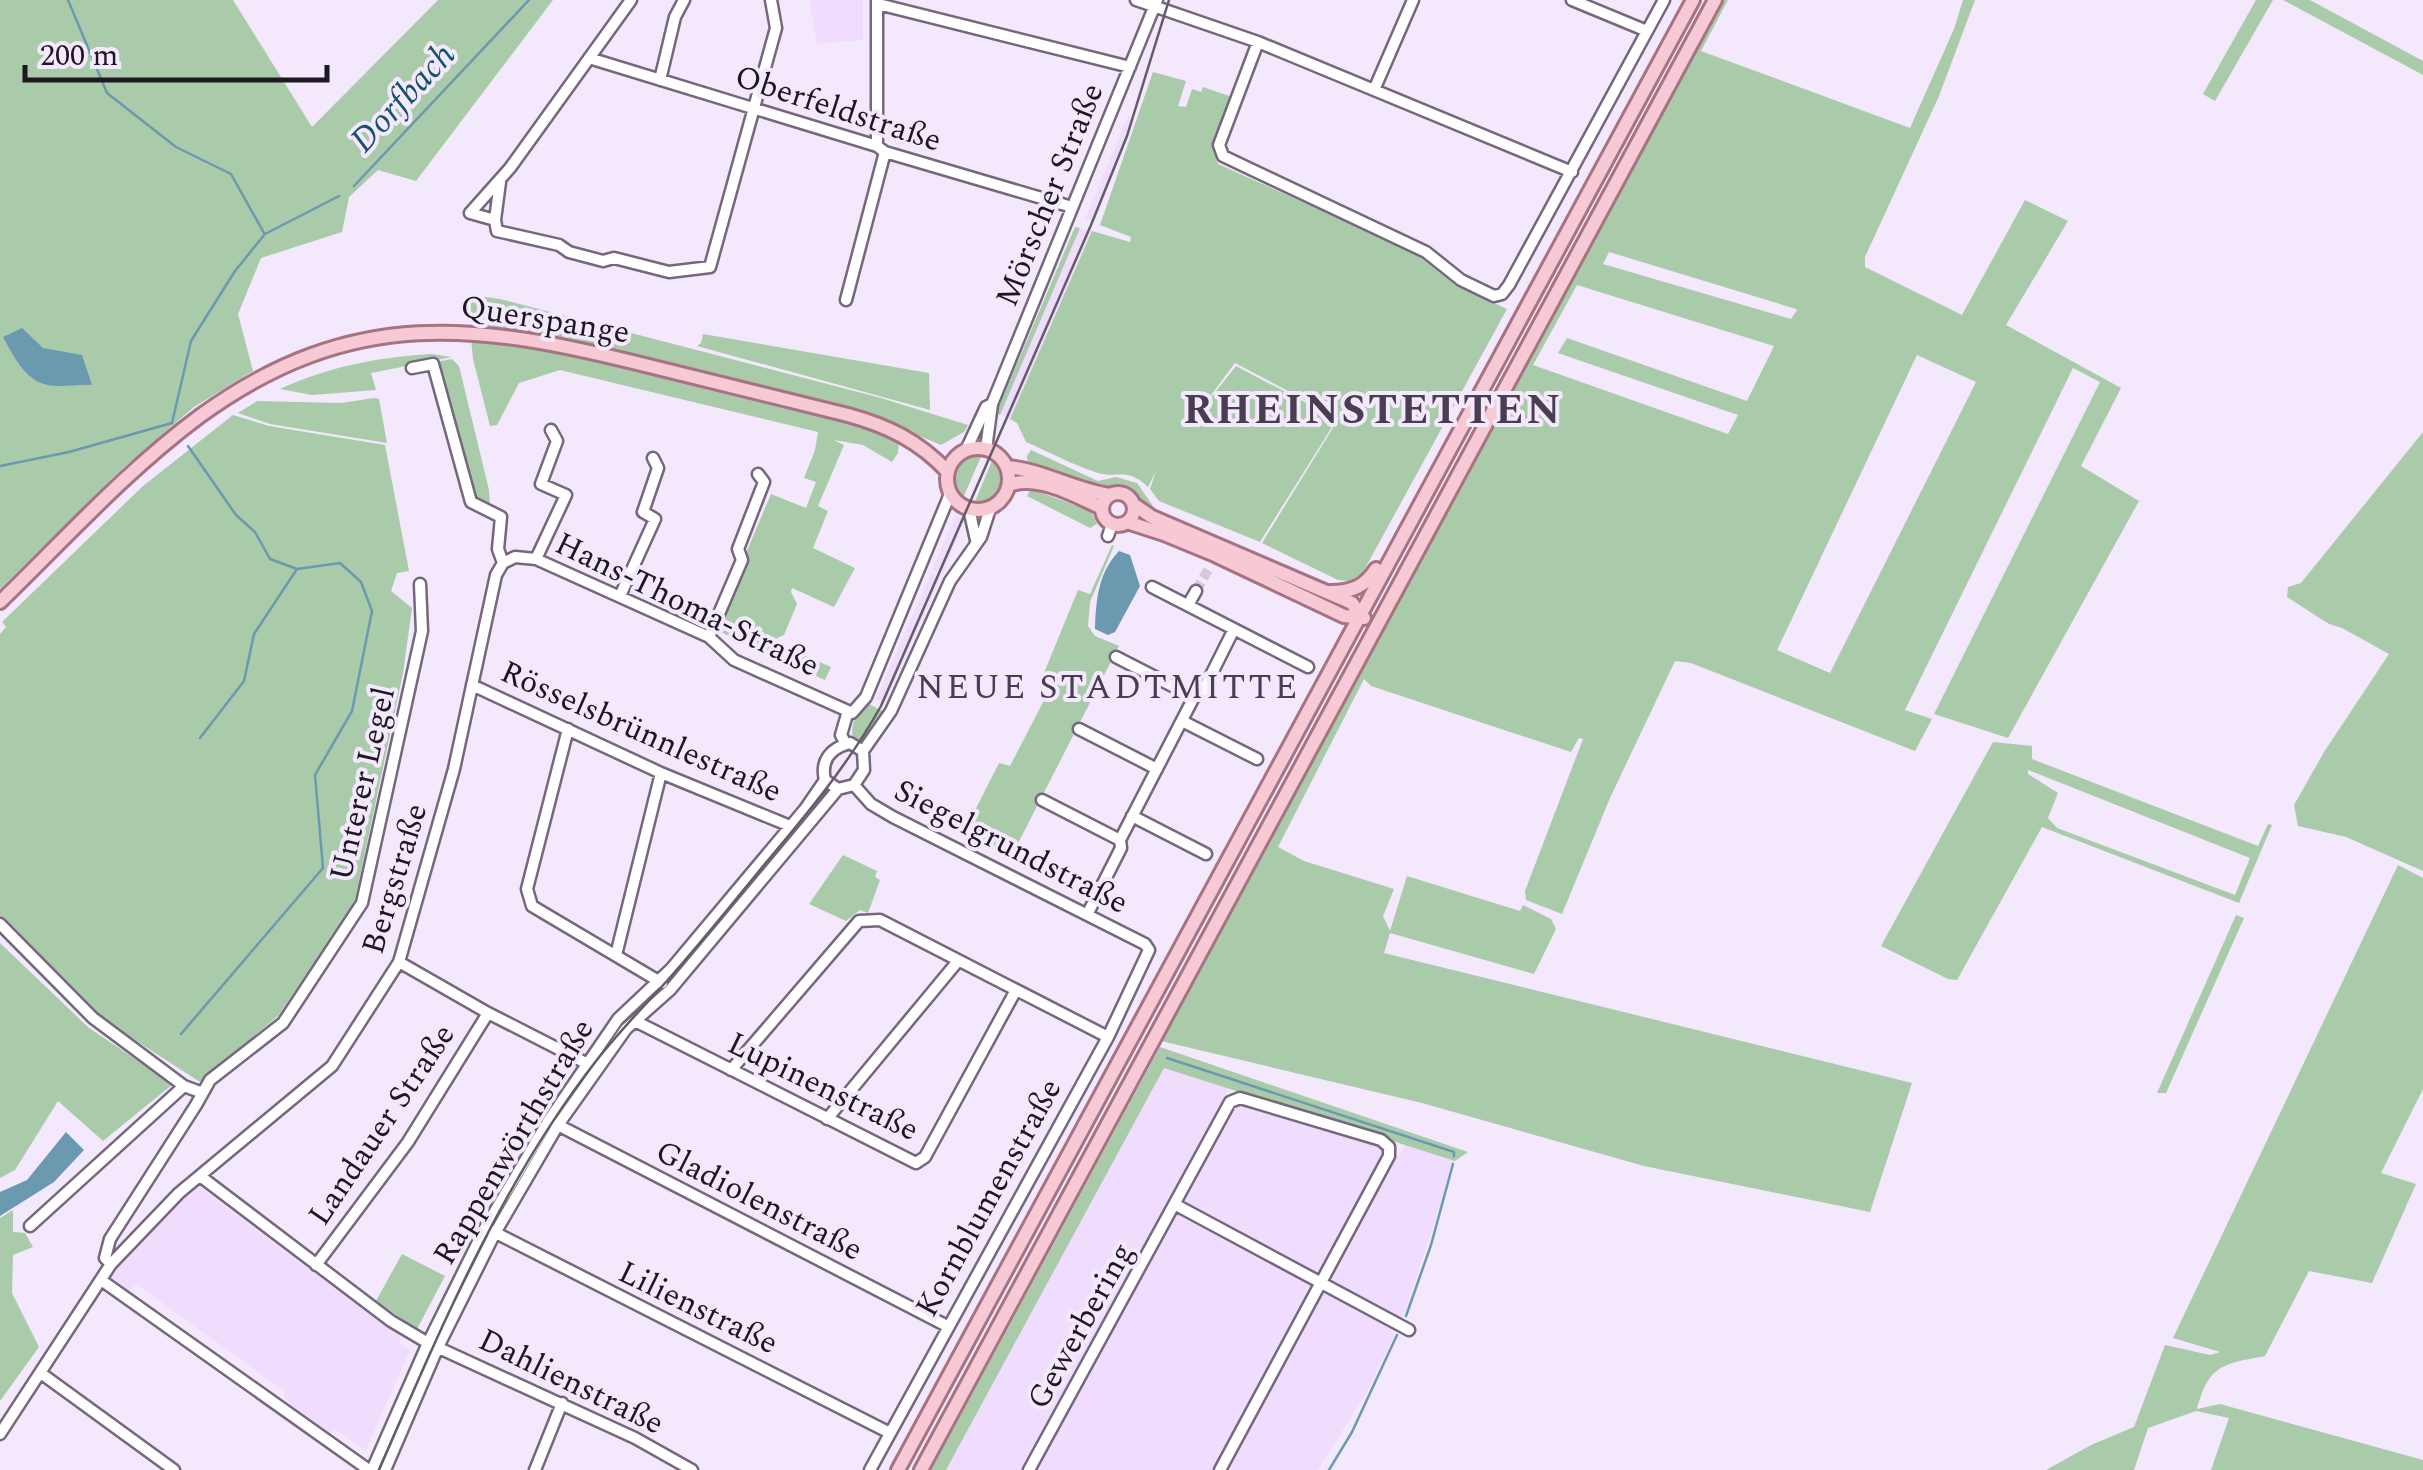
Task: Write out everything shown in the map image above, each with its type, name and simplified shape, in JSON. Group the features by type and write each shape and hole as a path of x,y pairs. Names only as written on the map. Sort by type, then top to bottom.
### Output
{"main road":[{"path":"898,1470 1693,0"},
{"path":"921,1470 1714,0"},
{"name":"Querspange","path":"0,602 125,476 203,414 282,368 363,340 440,331 532,339 848,415 896,431 920,445"},
{"path":"920,445 962,453 986,449 998,454 1007,466 1009,486 1001,501 990,508 969,510 959,504 950,494 948,472 920,445"},
{"path":"948,472 962,453"},
{"path":"1007,466 1036,471 1090,491 1126,495 1152,518 1344,616 1361,616"},
{"path":"1009,486 1017,482 1036,483 1102,508"},
{"path":"1110,495 1102,508 1104,518 1115,527 1164,534 1218,551 1352,603 1361,616 1376,624"},
{"path":"1115,527 1133,515 1133,504"},
{"path":"1328,592 1345,592 1369,581 1399,546"}],"street":[{"path":"495,220 470,213 500,181 630,0"},
{"path":"660,80 674,17 684,0"},
{"path":"500,181 497,231 559,245 569,252 669,272 710,267 776,28 771,0"},
{"path":"1136,0 1174,6 1572,172"},
{"path":"1374,90 1413,0"},
{"path":"1572,0 1647,31"},
{"path":"1258,42 1219,145 1223,156 1426,252 1461,280 1487,294 1502,294 1664,0"},
{"path":"846,300 881,149 878,2 1130,67"},
{"name":"Mörscher Straße","path":"986,449 992,404 1156,3"},
{"name":"Oberfeldstraße","path":"589,58 1072,207"},
{"name":"Bergstraße","path":"0,1434 112,1264 145,1226 200,1176 332,1066 400,962 436,838 496,576 503,563 498,549 501,517 471,502 432,364 412,368"},
{"name":"Mörscher Straße","path":"962,453 986,408 992,404"},
{"path":"536,559 566,495 541,484 558,441 552,430"},
{"path":"620,596 655,519 643,512 658,468 653,458"},
{"path":"710,636 742,560 738,549 764,482 758,474"},
{"path":"846,744 842,736 848,711 852,713 866,697 950,494"},
{"path":"863,752 891,711 950,581 982,534 990,508"},
{"path":"969,510 976,540"},
{"path":"1208,570 1218,551"},
{"name":"Hans-Thoma-Straße","path":"503,563 515,557 536,559 710,636 734,660 848,711"},
{"name":"Unterer Legel","path":"112,1264 105,1258 110,1239 196,1105 200,1092 283,1023 362,903 422,630 420,584"},
{"path":"1152,587 1308,667"},
{"path":"1188,605 1196,591"},
{"path":"1088,914 1121,848 1120,840 1132,816 1233,631 1230,627"},
{"path":"1116,658 1194,698"},
{"name":"Rösselsbrünnlestraße","path":"472,685 661,773 790,826"},
{"path":"1182,720 1258,759"},
{"path":"568,729 528,898 532,906 670,990"},
{"path":"1079,729 1157,769"},
{"path":"856,744 863,752 865,764 854,785 838,789 824,780 825,761 835,748 856,744"},
{"path":"616,955 661,773"},
{"name":"Rappenwörthstraße","path":"370,1470 490,1230 586,1064 618,1019 659,980 790,826 824,780"},
{"name":"Siegelgrundstraße","path":"854,785 872,804 893,817 1088,914 1150,950"},
{"name":"Rappenwörthstraße","path":"553,1123 635,1021 670,990 838,789"},
{"path":"1042,800 1120,840"},
{"path":"1132,816 1206,854"},
{"path":"731,1070 858,921 880,920 1108,1037"},
{"path":"0,924 93,1018 184,1086 200,1092"},
{"name":"Kornblumenstraße","path":"870,1470 1108,1037 1150,950"},
{"path":"827,1119 958,961"},
{"path":"400,962 586,1064"},
{"name":"Lupinenstraße","path":"635,1021 910,1162 922,1161 1016,990"},
{"name":"Landauer Straße","path":"316,1265 408,1142 488,1013"},
{"path":"30,1226 184,1086"},
{"name":"Gewerbering","path":"1029,1470 1224,1112 1236,1098 1381,1140 1389,1147 1389,1156 1220,1470"},
{"name":"Gladiolenstraße","path":"553,1123 947,1326"},
{"name":"Dahlienstraße","path":"200,1176 391,1322 433,1345 562,1402 692,1470"},
{"path":"1176,1206 1409,1330"},
{"name":"Lilienstraße","path":"490,1230 890,1433"},
{"path":"102,1280 370,1470"},
{"name":"Rappenwörthstraße","path":"385,1470 433,1345"},
{"path":"42,1374 174,1470"},
{"path":"535,1470 562,1402"}],"shaded area":[{"path":"809,0 863,0 863,40 817,44"},
{"path":"1128,116 1135,118 1094,222 1085,219"},
{"path":"1080,228 1092,231 1010,419 1000,415"},
{"path":"956,515 965,519 943,575 932,570"},
{"path":"931,573 941,577 885,703 876,699"},
{"path":"1164,1067 1228,1088 1225,1097 1398,1156 1406,1144 1455,1161 1402,1319 1366,1393 1318,1470 946,1470"},
{"path":"198,1186 402,1335 399,1343 410,1350 366,1450 334,1429 330,1435 285,1399 283,1390 136,1284 129,1291 112,1279 112,1274 150,1230"}],"green space":[{"path":"0,0 233,0 312,127 438,0 553,0 416,181 378,170 349,197 342,232 261,258 238,314 253,371 194,407 121,470 0,589"},
{"path":"1720,0 1728,0 1701,51 1910,128 1963,0 1975,0 1939,96 1865,257 1865,267 1962,315 2025,200 2068,221 2006,325 2121,388 2081,466 2139,501 2008,738 1934,714 2100,382 2073,368 1905,710 1932,719 1915,751 1691,663 1675,661 1610,798 1562,914 1526,900 1525,891 1583,739 1579,738 1571,752 1371,686 1364,679 1278,847 1304,861 1394,889 1383,916 1390,931 1407,876 1520,911 1523,905 1551,919 1556,929 1534,974 1390,933 1384,953 1912,1083 1870,1212 1644,1166 1422,1103 1161,1041","holes":["1609,252 1796,309 1797,310 1791,319 1603,264","1577,285 1774,346 1747,401 1567,338 1558,353 1738,415 1728,434 1533,365","1917,355 1976,382 1830,673 1777,650"]},
{"path":"2256,0 2273,0 2215,101 2203,94"},
{"path":"2283,0 2310,0 2423,61 2423,75"},
{"path":"1153,72 1186,81 1178,106 1186,107 1192,89 1201,92 1203,87 1235,98 1212,146 1218,164 1425,257 1454,284 1507,309 1362,574 1349,581 1338,580 1262,543 1339,418 1235,363 1185,430 1236,366 1337,419 1260,542 1159,501 1150,489 1156,471 1148,487 1128,475 1095,472 1026,442 1017,423 1010,419 1092,231 1130,242 1131,237 1100,225"},
{"path":"1075,227 1080,228 1000,415 996,413"},
{"path":"485,297 881,398 968,425 964,432 941,445 800,397 471,324 471,301"},
{"path":"703,334 929,373 930,410 697,346"},
{"path":"471,338 545,346 857,422 899,439 898,453 892,462 863,445 834,440 844,445 818,506 828,511 813,548 855,568 834,607 792,588 797,604 784,635 771,641 831,667 825,680 714,629 771,494 806,508 816,482 804,478 818,432 560,370 519,383 497,425 490,426"},
{"path":"431,354 452,357 371,373 376,390 312,395 280,389 354,364"},
{"path":"452,359 459,366 490,506 476,499 436,362"},
{"path":"379,399 387,443 270,424 238,413 257,401 341,403"},
{"path":"233,415 269,426 385,445 409,571 397,573 391,591 412,608 403,673 354,905 278,1016 200,1082 107,1022 0,918 0,634 6,627 2,622 143,486"},
{"path":"2423,432 2423,871 2346,837 2298,826 2294,805 2389,654 2329,624 2287,597 2288,587 2301,583"},
{"path":"1031,450 1098,481 1116,477 1137,483 1153,506 1150,514 1128,487 1118,484 1099,489 1028,465"},
{"path":"983,452 963,498 954,481 957,465 966,455"},
{"path":"994,456 1002,473 1001,488 992,500 974,504"},
{"path":"1031,489 1091,511 1097,524 1090,528 1027,496"},
{"path":"1158,510 1336,586 1321,585 1156,516"},
{"path":"1112,545 1090,602 1088,626 1095,636 1119,646 1012,855 964,832 999,763 1010,766 1055,679 1044,673 1078,590 1090,594"},
{"path":"869,704 884,712 866,738 856,740 852,735 853,723"},
{"path":"1993,742 2032,746 2032,759 2258,846 2268,824 2272,825 2239,903 2042,827 1957,980 1881,946","holes":["2028,770 2250,858 2235,895 2057,828 2048,818 2058,793 2028,774"]},
{"path":"843,855 877,871 875,877 880,880 868,913 860,910 846,921 809,904"},
{"path":"2398,865 2423,878 2423,1089 2381,1173 2416,1184 2372,1283 2309,1271 2265,1356 2219,1369 2207,1383 2197,1409 2220,1404 2423,1460 2423,1470 2211,1470 2229,1418 2196,1411 2148,1428 2134,1470 2046,1470 2134,1427 2165,1345 2210,1355 2220,1352 2173,1338"},
{"path":"2236,915 2244,918 2166,1093 2157,1093"},
{"path":"0,943 89,1028 173,1084 103,1141 58,1101 15,1170 0,1178"},
{"path":"1160,1047 1468,1152 1455,1161 1164,1068 946,1470 931,1470"},
{"path":"13,1210 13,1232 25,1233 33,1247 13,1255 12,1293 39,1347 0,1401 0,1218"},
{"path":"402,1254 445,1276 417,1329 376,1301"}],"water":[{"path":"22,328 43,348 82,355 92,385 53,386 33,378 3,337"},
{"path":"1119,551 1130,555 1140,586 1115,632 1108,635 1095,629 1097,597 1102,578"},
{"path":"66,1132 84,1150 54,1182 0,1216 0,1192 27,1180"}],"waterway":[{"path":"68,0 107,93 176,147 231,174 264,233"},
{"name":"Dorfbach","path":"354,186 529,0"},
{"path":"0,466 69,452 172,423 191,341 235,271 265,234 339,196"},
{"path":"181,1034 323,868 315,775 352,711 372,611 361,582 340,563 297,569 270,559 255,532 236,515 188,446"},
{"path":"200,738 244,681 254,634 297,569"},
{"path":"1167,1058 1454,1152 1454,1156"},
{"path":"1406,1316 1453,1164"},
{"path":"1329,1470 1352,1432 1397,1335"}],"tunnel":[{"path":"1196,591 1208,570"}],"tram line":[{"path":"379,1470 475,1259 562,1108 604,1051 811,808 881,706 1091,225 1127,136 1169,0"}],"district":[{"name":"RHEINSTETTEN","path":"1373,410"},
{"name":"NEUE STADTMITTE","path":"1108,687"}]}
